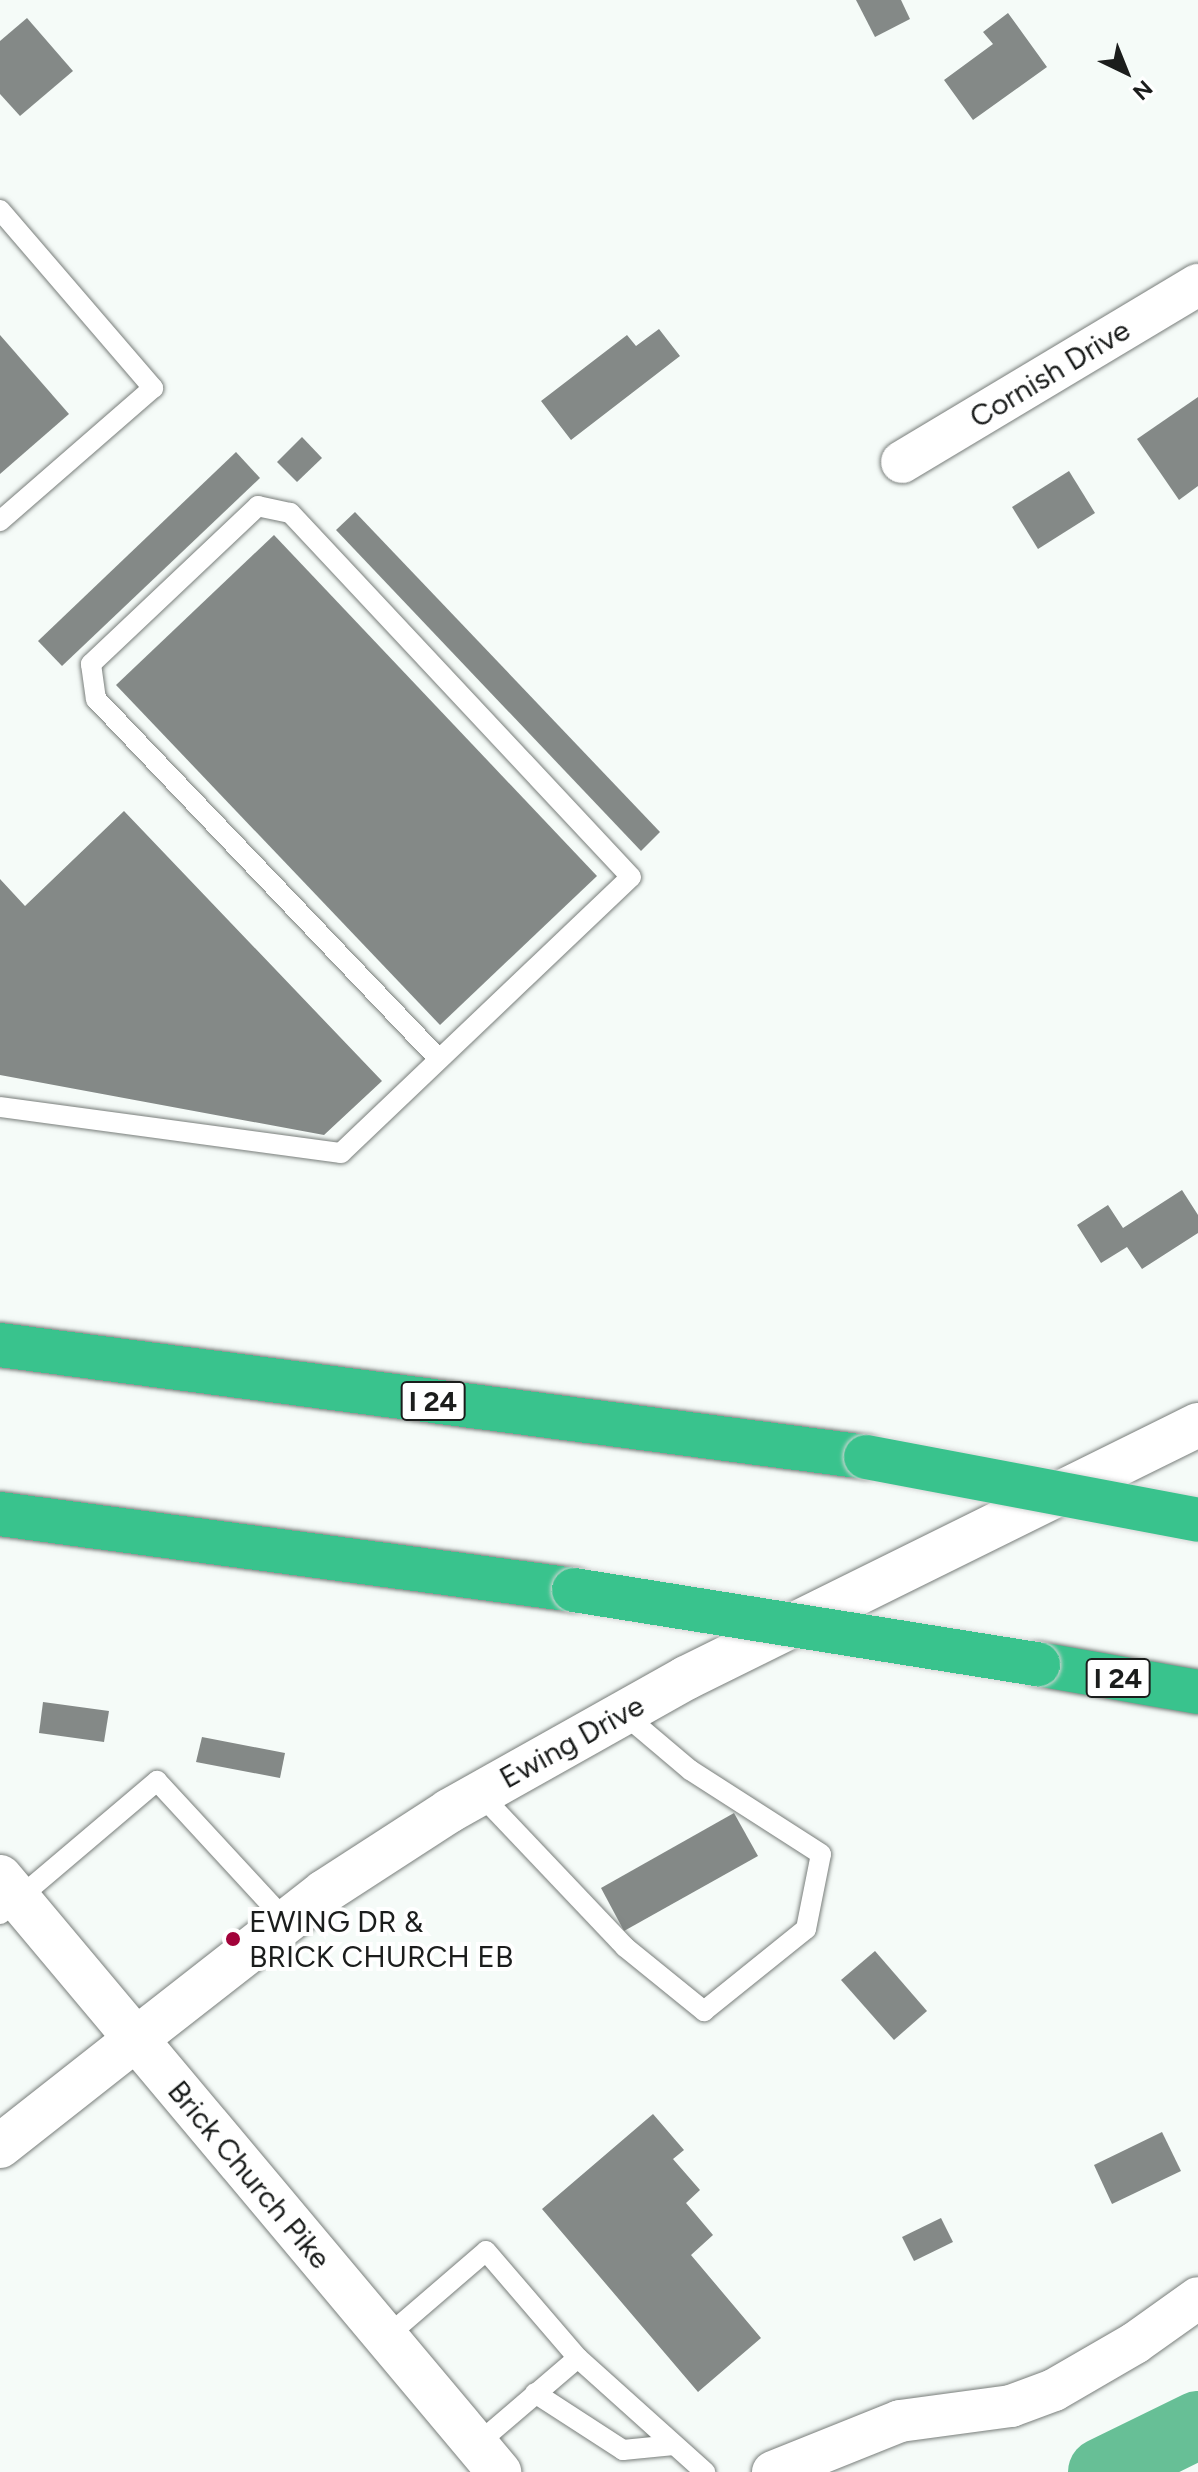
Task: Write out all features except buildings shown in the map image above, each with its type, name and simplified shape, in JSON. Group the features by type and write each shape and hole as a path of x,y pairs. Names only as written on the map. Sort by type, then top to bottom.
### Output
{"highway":[{"name":"I 24","path":"0,1345 866,1457 1198,1520"},
{"name":"I 24","path":"0,1514 574,1590 1198,1692"}],"street":[{"name":"Cornish Drive","path":"902,462 1198,285"},
{"name":"Ewing Drive","path":"0,2146 286,1921 480,1794 624,1714 1198,1425"},
{"name":"Brick Church Pike","path":"6,1897 136,2039 488,2459"},
{"path":"773,2472 900,2421 1011,2406 1054,2390 1135,2343 1198,2298"}],"lane":[{"path":"0,210 153,388 0,521"},
{"path":"0,1107 341,1153 631,877 290,513 258,506 91,664 96,699 439,1059"},
{"path":"480,1794 625,1947 704,2011 806,1929 821,1854 690,1770 624,1714"},
{"path":"6,1897 157,1781 286,1921"},
{"path":"385,2338 486,2251 578,2358 705,2472"},
{"path":"488,2459 535,2393 578,2358"},
{"path":"535,2393 623,2450 674,2445"}],"waterway":[{"path":"1102,2472 1198,2425"}],"place":[{"name":"EWING DR & BRICK CHURCH EB","path":"233,1939"}]}
